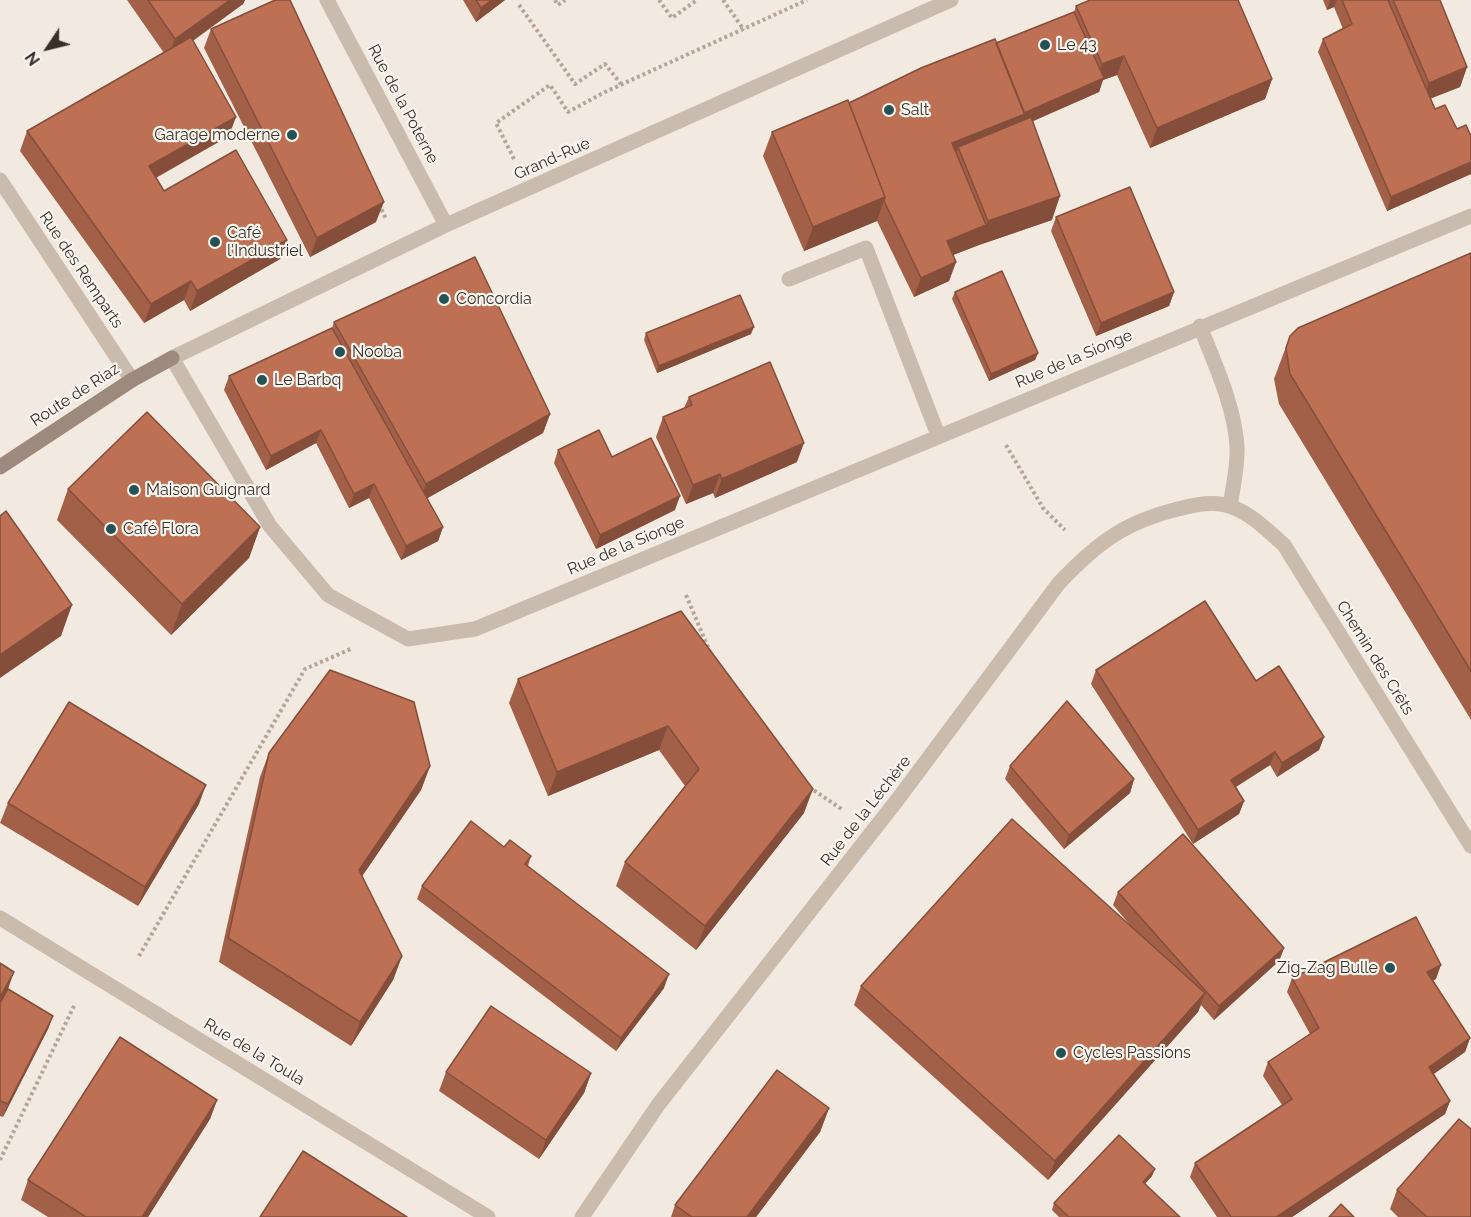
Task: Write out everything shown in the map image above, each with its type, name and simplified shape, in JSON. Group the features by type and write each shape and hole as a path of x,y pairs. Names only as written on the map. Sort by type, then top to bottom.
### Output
{"street":[{"name":"Rue de la Poterne","path":"327,0 446,225"},
{"name":"Grand-Rue","path":"172,358 446,225 924,5 951,0"},
{"name":"Rue des Remparts","path":"0,180 132,380"},
{"name":"Rue de la Sionge","path":"172,358 270,526 328,595 408,639 475,629 1200,326 1471,216"},
{"path":"789,279 866,248 938,435"},
{"path":"1200,326 1234,424 1237,448 1230,506"},
{"name":"Route de Riaz","path":"0,467 132,380 172,358"},
{"name":"Rue de la Léchère","path":"582,1217 658,1105 898,799 1059,583 1087,553 1133,522 1198,504 1230,506"},
{"name":"Chemin des Crêts","path":"1230,506 1256,520 1284,545 1469,839"},
{"name":"Rue de la Toula","path":"0,918 488,1217"}],"path":[{"path":"555,0 558,5 565,0"},
{"path":"659,0 672,18 697,0"},
{"path":"723,0 744,30"},
{"path":"515,162 495,123 550,85 568,112 621,84 807,0"},
{"path":"519,5 575,84 605,64 621,84"},
{"path":"378,201 388,222"},
{"path":"1002,437 1043,508 1065,531"},
{"path":"686,595 713,659"},
{"path":"139,956 305,669 357,647"},
{"path":"802,780 843,810"},
{"path":"0,1160 75,1004"}],"building":[{"path":"148,0 230,0 175,39"},
{"name":"Garage moderne","path":"275,0 290,0 384,202 317,238 211,29"},
{"path":"476,0 492,0 481,8"},
{"path":"1090,0 1238,0 1272,79 1157,128 1124,56 1102,64 1076,6"},
{"path":"1342,0 1388,0 1435,109 1445,105 1457,129 1466,125 1471,136 1471,162 1391,197 1323,39 1352,24"},
{"path":"1393,0 1440,0 1467,67 1429,83"},
{"path":"1074,12 1104,78 1024,113 996,43"},
{"path":"191,37 236,117 149,166 164,191 236,150 287,240 197,291 191,281 151,304 27,131"},
{"path":"995,39 1025,114 952,143 986,225 947,241 956,262 921,278 884,201 885,197 849,103 921,68"},
{"path":"848,100 885,197 813,227 772,132"},
{"path":"1031,117 1060,196 988,221 958,147"},
{"path":"1130,187 1174,292 1101,323 1056,217"},
{"path":"1471,253 1471,671 1290,374 1286,348 1290,336 1298,328"},
{"path":"475,257 550,414 426,484 334,322"},
{"path":"1002,271 1038,353 991,374 955,292"},
{"path":"740,295 754,327 659,366 646,333"},
{"path":"332,328 443,527 406,546 374,484 354,494 321,430 271,456 229,376"},
{"path":"770,362 804,443 722,479 720,474 693,485 663,417 692,405 689,397"},
{"path":"147,412 260,527 182,604 68,489"},
{"path":"599,430 612,457 651,438 680,496 600,535 558,450"},
{"path":"6,511 72,605 0,655 0,516"},
{"path":"1205,601 1256,681 1279,666 1324,737 1282,763 1275,752 1231,780 1244,801 1198,830 1096,670"},
{"path":"681,611 813,789 705,926 625,862 699,769 668,726 557,772 518,679"},
{"path":"330,670 414,702 430,766 359,870 402,956 360,1022 228,938 269,753"},
{"path":"1067,701 1134,779 1069,835 1010,766"},
{"path":"69,702 206,785 145,887 8,803"},
{"path":"1012,819 1205,993 1055,1161 861,986"},
{"path":"471,821 504,847 510,840 531,856 525,864 669,974 621,1038 422,886"},
{"path":"1183,834 1284,948 1219,1006 1118,892"},
{"path":"1416,917 1441,965 1427,972 1470,1038 1429,1067 1450,1101 1276,1217 1231,1217 1195,1163 1292,1099 1268,1062 1319,1028 1292,978"},
{"path":"0,963 14,972 0,997"},
{"path":"8,989 53,1016 8,1104 0,1101 0,1003"},
{"path":"491,1006 591,1073 546,1140 446,1072"},
{"path":"120,1037 217,1100 142,1217 86,1217 28,1180"},
{"path":"777,1070 829,1108 747,1217 692,1217 675,1205"},
{"path":"1459,1119 1471,1129 1471,1217 1427,1217 1397,1190"},
{"path":"1119,1135 1155,1169 1143,1182 1180,1217 1069,1217 1054,1203"},
{"path":"303,1151 407,1217 260,1217"},
{"path":"1341,1204 1354,1217 1329,1217"}],"place":[{"name":"Le 43","path":"1045,45"},
{"name":"Salt","path":"889,110"},
{"name":"Garage moderne","path":"292,135"},
{"name":"Café l'Industriel","path":"215,242"},
{"name":"Concordia","path":"444,299"},
{"name":"Nooba","path":"340,352"},
{"name":"Le Barbq","path":"262,380"},
{"name":"Maison Guignard","path":"134,490"},
{"name":"Café Flora","path":"111,529"},
{"name":"Zig-Zag Bulle","path":"1390,968"},
{"name":"Cycles Passions","path":"1061,1053"}]}
